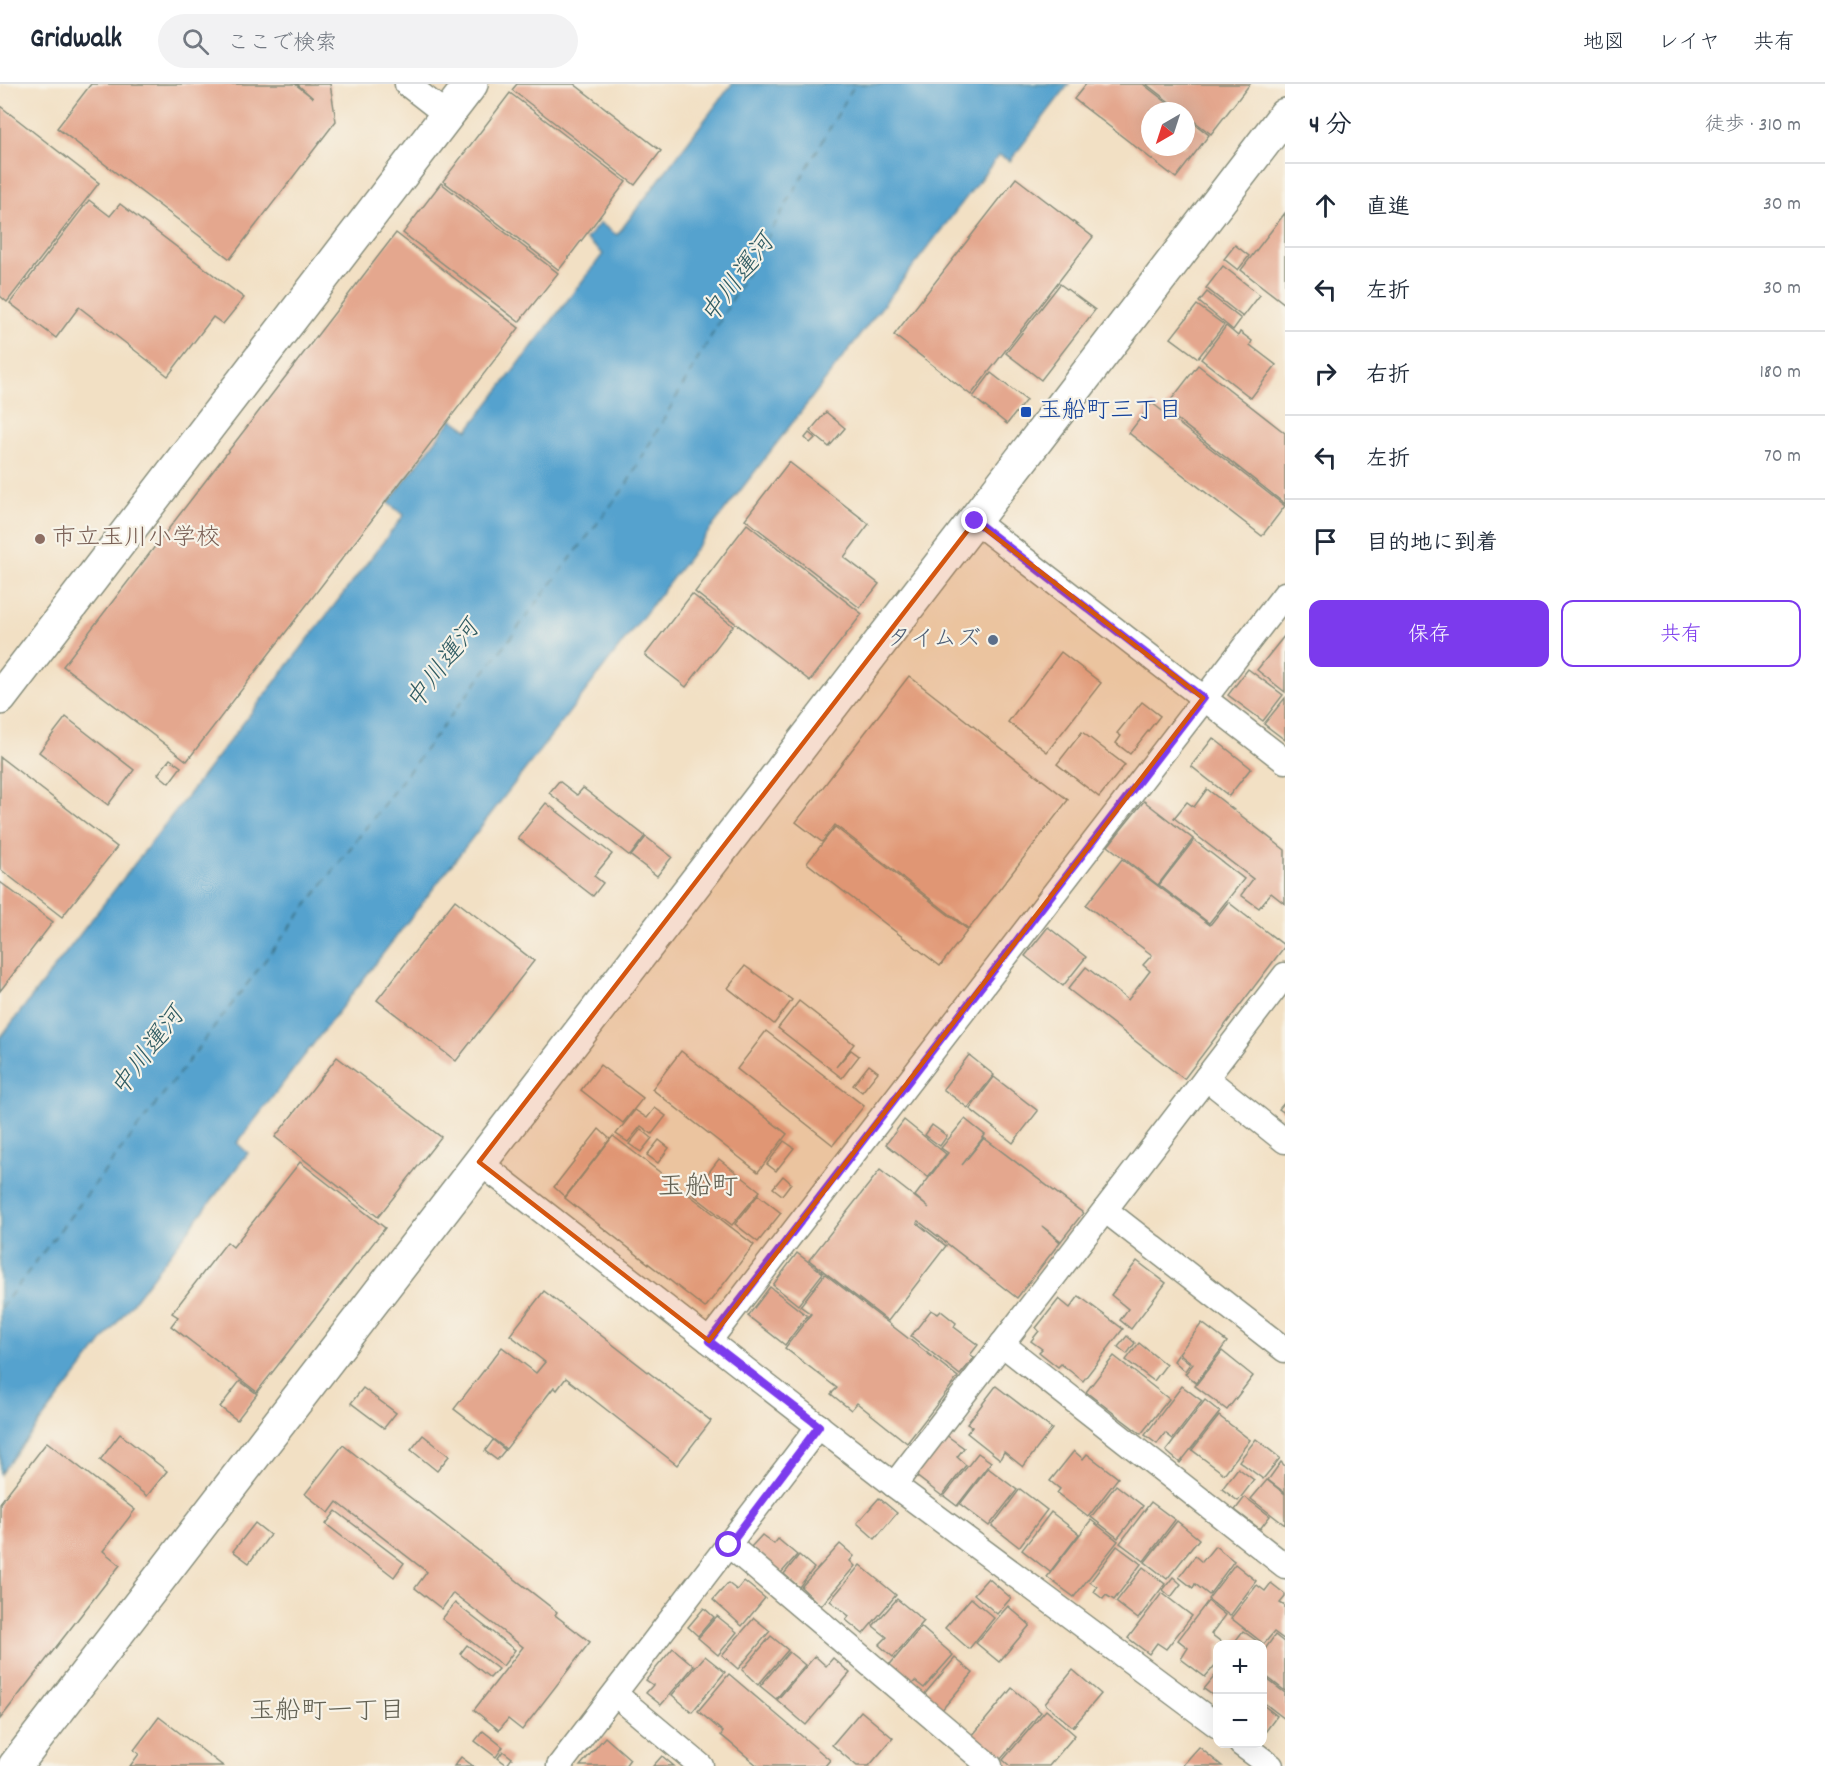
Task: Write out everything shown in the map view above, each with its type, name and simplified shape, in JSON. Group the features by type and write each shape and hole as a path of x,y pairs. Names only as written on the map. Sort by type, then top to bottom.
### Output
{"street":[{"path":"407,84 447,115"},
{"path":"0,698 471,84"},
{"path":"15,1766 975,521 1285,115"},
{"path":"975,521 1285,761"},
{"path":"709,1341 1285,594"},
{"path":"894,1485 1285,975"},
{"path":"1206,1078 1285,1140"},
{"path":"479,1162 894,1485 1213,1722"},
{"path":"1105,1210 1285,1350"},
{"path":"1002,1344 1285,1566"},
{"path":"559,1766 819,1426"},
{"path":"729,1545 990,1766"},
{"path":"615,1694 700,1766"},
{"path":"1248,1748 1271,1766"}],"highlighted area":[{"path":"975,521 1203,698 709,1341 479,1162"}],"water":[{"name":"中川運河","path":"732,84 1069,84 1010,161 999,155 237,1143 248,1153 0,1474 0,1038 404,515 388,503 452,419 468,430 603,254 586,239 600,223 617,235"}],"building":[{"path":"91,84 295,84 313,98 297,84 330,84 336,121 230,259 57,128"},
{"path":"517,84 574,84 661,151 635,185 512,90"},
{"path":"1086,84 1143,84 1166,102 1141,102 1141,151 1074,99"},
{"path":"1146,84 1250,84 1211,134 1195,122 1195,102 1169,102"},
{"path":"510,93 626,182 559,270 443,181"},
{"path":"0,106 99,183 7,302 0,296"},
{"path":"1195,124 1209,135 1195,153"},
{"path":"1148,156 1193,156 1176,178"},
{"path":"1016,178 1093,237 971,395 894,335"},
{"path":"441,183 558,273 519,322 403,233"},
{"path":"89,200 110,216 120,204 244,298 223,324 213,317 168,376 79,307 56,338 10,303"},
{"path":"1285,213 1285,304 1241,270"},
{"path":"396,233 519,328 187,761 63,666"},
{"path":"1235,245 1249,256 1238,270 1224,259"},
{"path":"1223,266 1260,295 1243,317 1206,288"},
{"path":"1060,284 1095,310 1041,380 1006,353"},
{"path":"1207,292 1241,319 1233,330 1199,302"},
{"path":"1197,305 1224,325 1198,358 1171,338"},
{"path":"1226,326 1238,336 1240,332 1252,341 1250,345 1276,365 1251,398 1201,359"},
{"path":"1198,365 1285,433 1285,504 1164,409"},
{"path":"991,373 1026,400 1007,424 973,397"},
{"path":"1152,403 1285,506 1262,536 1129,433"},
{"path":"826,412 845,428 829,447 810,431"},
{"path":"809,433 815,438 810,443 805,438"},
{"path":"789,462 869,524 844,557 879,584 860,608 745,519"},
{"path":"747,524 862,614 810,681 695,592"},
{"path":"692,594 733,626 686,687 645,655"},
{"path":"1285,635 1285,692 1257,670"},
{"path":"1061,652 1101,683 1047,752 1008,722"},
{"path":"1248,669 1283,695 1263,721 1228,695"},
{"path":"909,676 1068,800 969,929 835,825 822,842 796,822"},
{"path":"1285,698 1285,740 1264,724"},
{"path":"1142,702 1160,716 1130,754 1116,743 1121,736 1117,733"},
{"path":"66,717 134,770 108,805 39,752"},
{"path":"1082,732 1125,765 1099,797 1057,764"},
{"path":"1213,738 1251,768 1229,796 1191,766"},
{"path":"0,757 117,847 62,917 0,869"},
{"path":"170,759 181,767 169,783 158,774"},
{"path":"559,781 577,795 583,788 645,836 630,856 549,793"},
{"path":"1207,789 1285,850 1285,904 1271,893 1259,908 1241,895 1253,879 1174,818 1187,802 1194,807"},
{"path":"1144,801 1193,839 1158,885 1108,846"},
{"path":"546,803 612,854 594,876 603,883 593,896 518,838"},
{"path":"835,827 968,930 940,966 807,863"},
{"path":"646,837 672,857 657,876 631,856"},
{"path":"1194,840 1244,879 1209,923 1159,885"},
{"path":"1122,859 1210,925 1228,902 1285,946 1184,1079 1068,989 1086,967 1128,1000 1150,971 1143,965 1152,955 1086,905"},
{"path":"0,882 53,922 0,991"},
{"path":"455,900 534,961 456,1061 377,1000"},
{"path":"1048,927 1086,957 1063,986 1025,956"},
{"path":"745,966 792,1000 774,1024 728,988"},
{"path":"799,1001 854,1044 836,1067 851,1050 859,1056 842,1078 778,1028"},
{"path":"766,1031 864,1106 833,1145 737,1069"},
{"path":"681,1051 787,1134 758,1172 652,1089"},
{"path":"969,1055 994,1075 968,1108 943,1089"},
{"path":"337,1057 441,1137 378,1217 275,1137"},
{"path":"600,1065 643,1098 623,1123 581,1090"},
{"path":"869,1065 878,1072 862,1092 853,1085"},
{"path":"994,1077 1038,1111 1013,1143 970,1109"},
{"path":"1285,1102 1285,1113 1279,1109"},
{"path":"655,1108 666,1116 652,1134 641,1126 628,1142 616,1134 635,1110 647,1118"},
{"path":"965,1119 985,1135 962,1165 984,1138 1083,1213 1061,1241 1042,1226 1060,1242 1017,1298 918,1221 917,1223 946,1246 888,1321 809,1260 880,1170 929,1208 915,1196 948,1153 941,1148"},
{"path":"904,1120 946,1154 928,1177 886,1144"},
{"path":"932,1125 947,1136 940,1146 925,1135"},
{"path":"599,1129 610,1139 565,1197 554,1187"},
{"path":"641,1129 652,1138 641,1152 629,1144"},
{"path":"613,1136 754,1245 705,1308 565,1198"},
{"path":"659,1140 669,1148 658,1163 647,1155"},
{"path":"784,1141 794,1148 776,1171 767,1164"},
{"path":"719,1159 760,1191 732,1225 692,1194"},
{"path":"300,1162 385,1228 257,1392 171,1326 178,1317 172,1313 227,1242 233,1247"},
{"path":"783,1176 791,1183 782,1195 773,1188"},
{"path":"758,1195 781,1213 758,1242 735,1224"},
{"path":"797,1253 823,1273 798,1305 773,1285"},
{"path":"1137,1261 1166,1283 1131,1329 1120,1320 1128,1309 1111,1295"},
{"path":"825,1274 958,1377 907,1443 857,1403 851,1410 831,1394 837,1388 785,1348 811,1314 800,1306"},
{"path":"770,1287 807,1316 785,1345 748,1316"},
{"path":"544,1291 711,1421 677,1465 566,1378 557,1390 554,1387 506,1449 454,1409 502,1347 536,1373 545,1362 510,1335"},
{"path":"1079,1296 1123,1329 1083,1381 1061,1364 1058,1367 1039,1352 1042,1349 1031,1341 1039,1331 1036,1328 1059,1299 1070,1308"},
{"path":"931,1310 938,1314 941,1311 956,1323 954,1327 978,1345 970,1355 974,1358 960,1375 911,1336"},
{"path":"1202,1323 1227,1342 1196,1383 1185,1374 1193,1364 1179,1353"},
{"path":"1127,1336 1135,1343 1127,1354 1118,1347"},
{"path":"1139,1343 1166,1365 1154,1381 1126,1360"},
{"path":"1222,1351 1253,1376 1227,1410 1195,1386"},
{"path":"1178,1355 1190,1364 1185,1371 1174,1361"},
{"path":"1114,1356 1169,1399 1141,1434 1086,1392"},
{"path":"240,1381 257,1394 237,1420 220,1407"},
{"path":"996,1386 1052,1429 1023,1467 1004,1452 1000,1459 967,1433 972,1427 967,1424"},
{"path":"1182,1386 1202,1401 1173,1439 1165,1433 1157,1444 1145,1435"},
{"path":"363,1388 396,1413 384,1428 351,1403"},
{"path":"1205,1400 1220,1412 1180,1463 1166,1451"},
{"path":"1219,1416 1250,1440 1224,1474 1192,1450"},
{"path":"120,1434 167,1471 147,1496 100,1460"},
{"path":"423,1435 449,1456 437,1471 411,1450"},
{"path":"946,1435 964,1448 957,1457 966,1465 942,1496 915,1475"},
{"path":"1256,1439 1280,1458 1263,1479 1239,1461"},
{"path":"493,1440 505,1450 497,1460 485,1451"},
{"path":"47,1442 135,1510 103,1551 120,1565 0,1719 0,1503"},
{"path":"343,1445 557,1612 555,1615 590,1642 522,1730 508,1719 499,1730 474,1710 523,1647 453,1593 442,1609 415,1588 427,1572 337,1502 329,1513 305,1494"},
{"path":"1074,1451 1083,1459 1087,1454 1118,1478 1088,1517 1057,1493 1060,1489 1050,1481"},
{"path":"978,1453 991,1462 957,1506 944,1496"},
{"path":"1281,1462 1285,1466 1285,1493 1268,1480"},
{"path":"988,1468 1017,1490 989,1526 960,1504"},
{"path":"1238,1468 1254,1480 1238,1501 1222,1489"},
{"path":"1267,1480 1285,1494 1285,1525 1251,1499"},
{"path":"1116,1485 1143,1506 1118,1538 1091,1517"},
{"path":"1020,1489 1047,1510 1019,1547 992,1526"},
{"path":"1245,1497 1270,1516 1260,1529 1235,1510"},
{"path":"879,1498 897,1513 875,1539 857,1523"},
{"path":"1151,1502 1175,1520 1144,1561 1120,1543"},
{"path":"336,1511 404,1563 394,1577 326,1524"},
{"path":"1051,1512 1079,1534 1050,1572 1022,1550"},
{"path":"1091,1520 1118,1541 1074,1597 1047,1577"},
{"path":"1177,1521 1199,1539 1167,1579 1145,1562"},
{"path":"255,1523 270,1535 249,1563 233,1551"},
{"path":"762,1535 774,1544 778,1539 797,1555 781,1573 751,1547"},
{"path":"840,1544 854,1556 850,1561 855,1566 821,1606 801,1587"},
{"path":"1117,1546 1141,1564 1114,1600 1106,1595 1103,1599 1094,1592 1097,1587 1090,1582"},
{"path":"1215,1546 1234,1561 1209,1595 1195,1584 1193,1588 1179,1577 1195,1556 1202,1562"},
{"path":"799,1555 814,1568 799,1587 784,1574"},
{"path":"1235,1564 1256,1581 1230,1616 1208,1599"},
{"path":"860,1565 896,1595 863,1634 846,1620 849,1616 830,1601"},
{"path":"1143,1567 1165,1584 1138,1619 1116,1602"},
{"path":"1173,1577 1181,1584 1171,1597 1163,1590"},
{"path":"988,1578 1011,1598 997,1614 974,1594"},
{"path":"744,1581 765,1598 742,1626 713,1600 728,1583 737,1590"},
{"path":"1271,1583 1285,1594 1280,1603 1285,1606 1285,1640 1274,1632 1267,1640 1259,1640 1231,1618 1257,1585 1265,1591"},
{"path":"1162,1593 1192,1616 1166,1649 1157,1643 1149,1654 1128,1638"},
{"path":"971,1598 994,1618 969,1649 945,1628"},
{"path":"897,1599 924,1621 893,1657 879,1645 887,1637 873,1626"},
{"path":"1208,1601 1225,1615 1211,1634 1219,1640 1213,1640 1213,1668 1205,1677 1181,1659 1188,1648 1178,1640"},
{"path":"455,1603 515,1650 503,1666 442,1619"},
{"path":"1008,1606 1030,1625 999,1662 976,1643"},
{"path":"704,1608 714,1617 698,1636 688,1627"},
{"path":"717,1616 737,1632 718,1655 698,1638"},
{"path":"754,1618 770,1631 738,1669 722,1655"},
{"path":"921,1627 953,1655 924,1688 915,1681 910,1687 887,1668"},
{"path":"1243,1631 1255,1640 1236,1640"},
{"path":"1275,1635 1285,1643 1285,1691 1267,1677 1267,1646"},
{"path":"771,1636 788,1650 758,1685 742,1670"},
{"path":"467,1645 498,1669 490,1678 460,1654"},
{"path":"673,1648 694,1666 661,1705 646,1693 653,1685 646,1680"},
{"path":"789,1652 805,1665 776,1699 760,1686"},
{"path":"705,1656 725,1672 692,1712 672,1695"},
{"path":"815,1656 826,1666 833,1658 850,1673 806,1725 777,1700"},
{"path":"955,1658 973,1673 940,1712 922,1697"},
{"path":"1073,1670 1101,1694 1073,1727 1045,1704"},
{"path":"729,1674 830,1760 825,1766 758,1766 721,1735 723,1732 698,1711"},
{"path":"1213,1678 1213,1695 1204,1689"},
{"path":"1267,1679 1285,1693 1285,1719 1267,1705"},
{"path":"1012,1688 1041,1712 1001,1759 972,1736"},
{"path":"1267,1708 1277,1716 1267,1730"},
{"path":"1046,1710 1075,1735 1049,1766 1010,1766 1003,1760"},
{"path":"861,1711 893,1738 869,1766 857,1766 832,1745"},
{"path":"159,1717 223,1766 130,1766 139,1754 134,1750"},
{"path":"483,1731 503,1747 496,1757 475,1741"},
{"path":"605,1737 630,1759 625,1766 580,1766"},
{"path":"1199,1747 1222,1766 1182,1766"},
{"path":"503,1751 512,1758 507,1765 498,1758"},
{"path":"662,1756 674,1766 653,1766"},
{"path":"461,1757 473,1766 454,1766"}],"ferry route":[{"path":"0,1309 625,487 855,84"}],"place":[{"name":"玉船町三丁目","path":"1026,412"},
{"name":"市立玉川小学校","path":"40,539"},
{"name":"タイムズ","path":"993,640"}],"district":[{"name":"玉船町","path":"698,1188"},
{"name":"玉船町一丁目","path":"327,1712"}],"route":[{"path":"729,1545 819,1426 709,1341 1203,698 975,521"}]}
